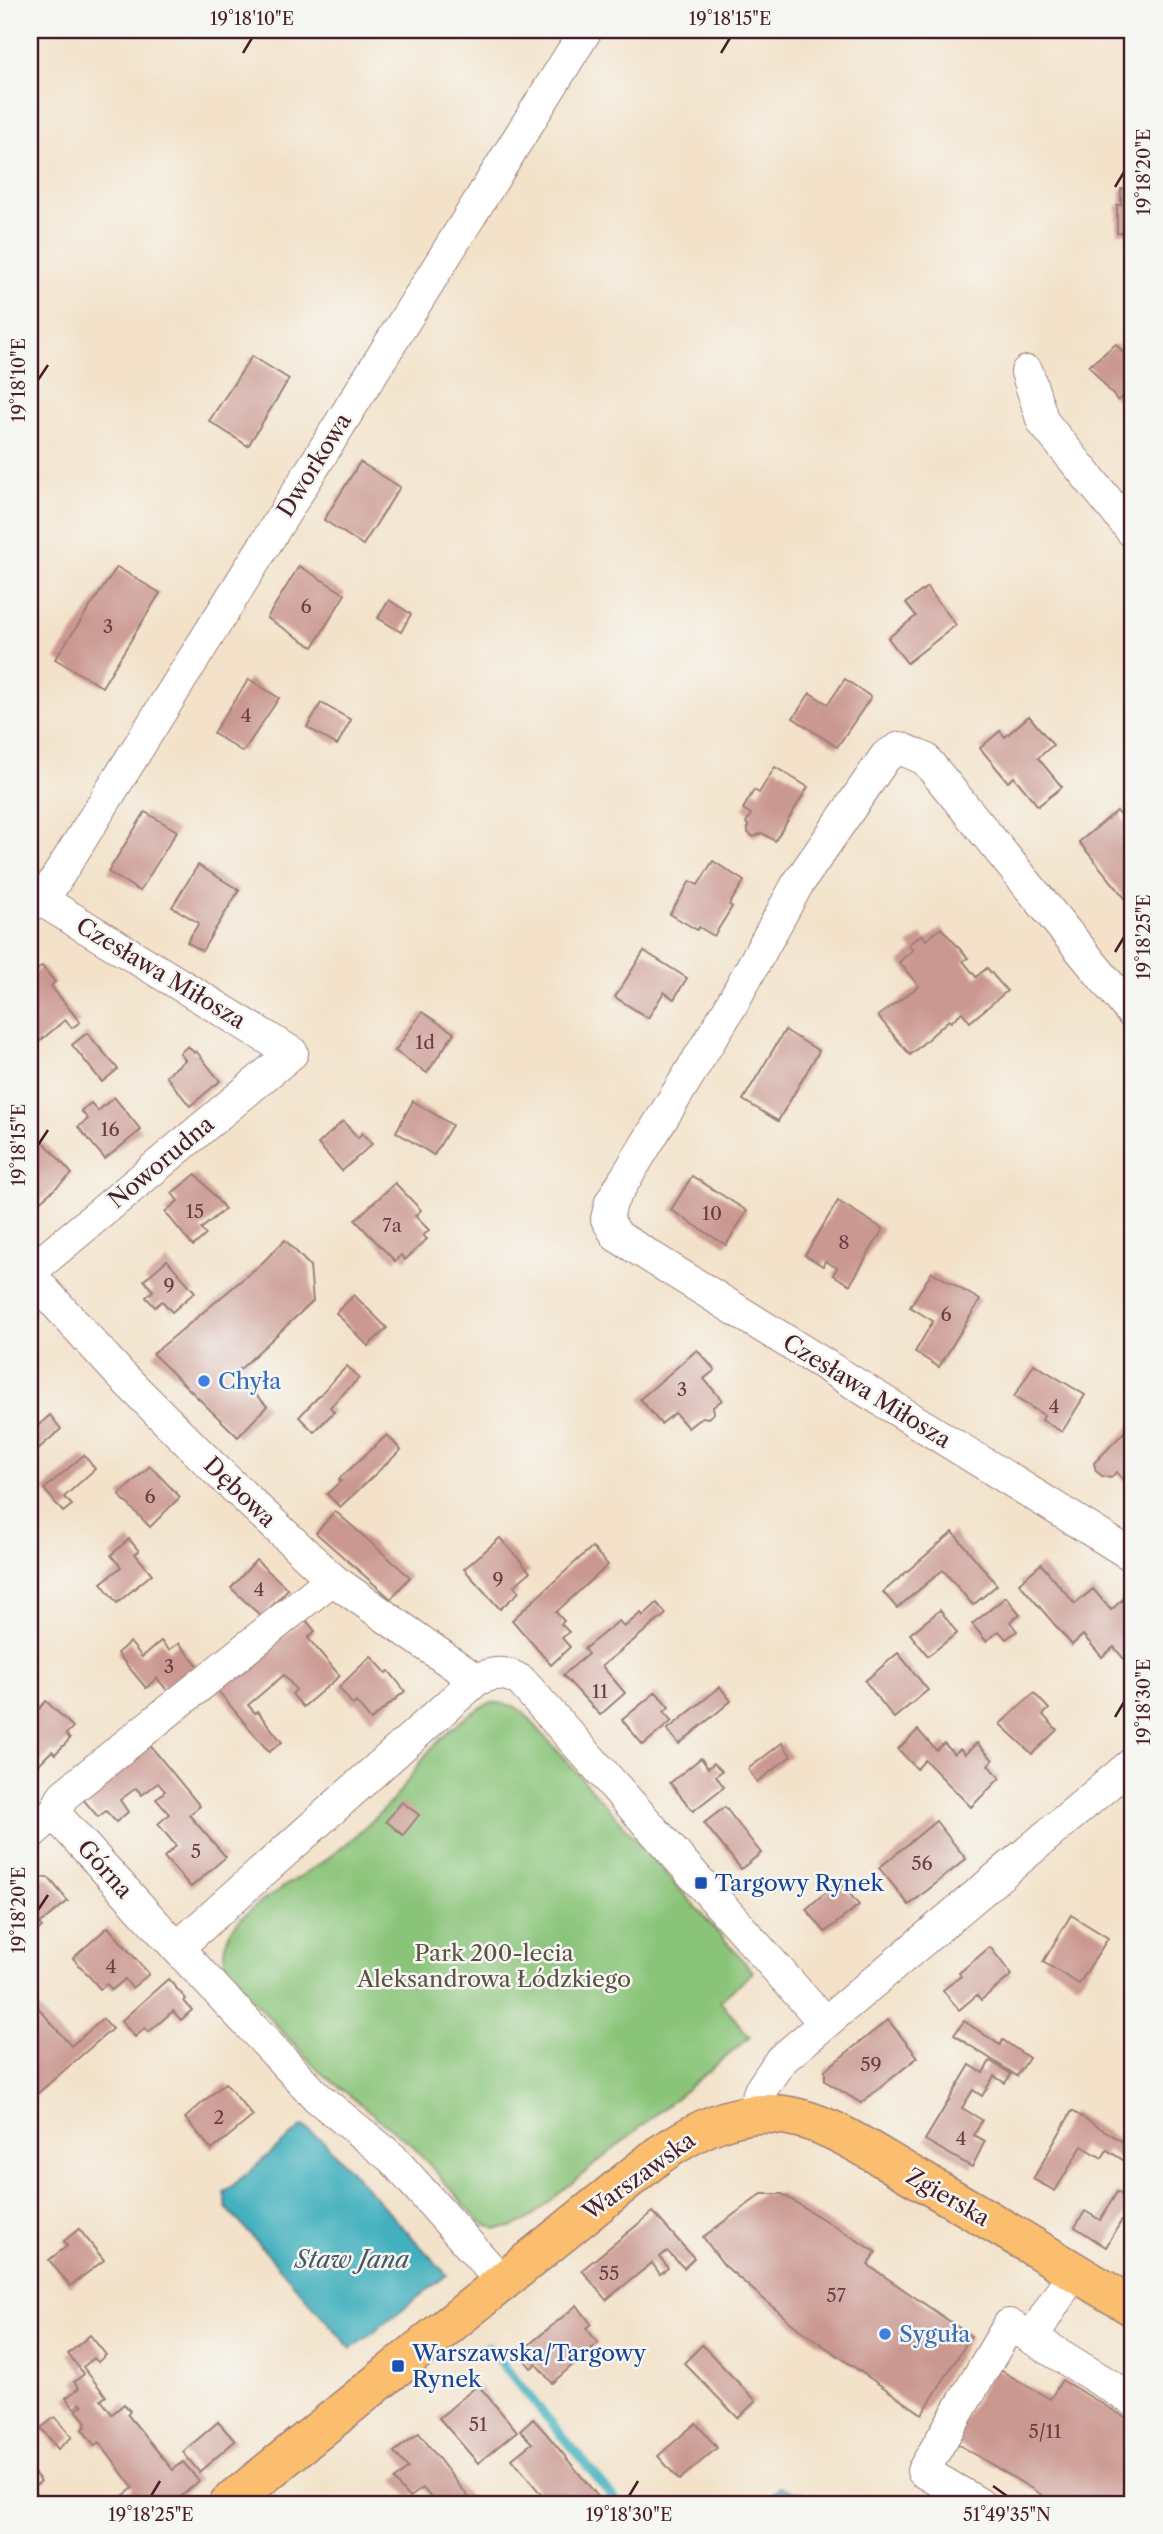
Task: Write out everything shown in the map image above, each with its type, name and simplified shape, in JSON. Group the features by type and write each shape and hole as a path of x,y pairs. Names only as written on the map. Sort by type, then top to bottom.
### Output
{"main road":[{"name":"Warszawska","path":"228,2504 659,2155 708,2127 752,2114"},
{"name":"Zgierska","path":"752,2114 775,2114 826,2128 924,2182 1133,2307"}],"street":[{"name":"Dworkowa","path":"36,897 586,30"},
{"path":"1027,372 1043,422 1133,532"},
{"name":"Czesława Miłosza","path":"1133,1014 925,759 900,748 886,756 797,885 729,1009 611,1202 607,1219 617,1236 1133,1556"},
{"name":"Czesława Miłosza","path":"36,897 292,1053"},
{"name":"Noworudna","path":"30,1274 292,1053"},
{"name":"Dębowa","path":"30,1274 120,1374 215,1469 332,1579 476,1680"},
{"path":"30,1834 54,1813 64,1795 332,1579"},
{"path":"502,2282 392,2158 318,2098 177,1948 476,1680 492,1673 509,1673 522,1681 825,2023"},
{"path":"752,2114 760,2091 780,2061 1133,1763"},
{"name":"Górna","path":"54,1813 177,1948"},
{"path":"1032,2338 1074,2271"},
{"path":"979,2504 923,2471 1009,2325 1133,2400"}],"green space":[{"name":"Park 200-lecia Aleksandrowa Łódzkiego","path":"493,1702 514,1706 523,1712 753,1972 720,2001 750,2037 527,2220 513,2227 496,2229 479,2221 412,2145 319,2071 235,1981 228,1969 224,1951 230,1932 249,1911 353,1838 392,1801 425,1756 444,1736 467,1716"}],"water":[{"name":"Staw Jana","path":"303,2126 325,2143 447,2275 351,2349 227,2208 224,2193"},
{"path":"780,2487 802,2493 812,2504 765,2504"}],"building":[{"path":"1133,188 1133,252 1128,252 1128,233 1117,233 1117,205 1121,205 1121,189"},
{"path":"1116,344 1133,365 1133,389 1118,401 1089,366"},
{"path":"252,356 289,379 248,446 209,421"},
{"path":"360,462 400,487 363,545 324,520"},
{"path":"299,566 345,594 313,647 267,618"},
{"path":"117,567 160,593 102,687 55,659"},
{"path":"927,587 956,625 907,663 888,638 916,616 906,603"},
{"path":"389,600 411,614 401,632 378,618"},
{"path":"249,679 279,698 243,752 213,733"},
{"path":"845,679 871,697 837,747 793,718 810,693 828,704"},
{"path":"321,703 351,720 337,745 307,727"},
{"path":"1029,716 1053,745 1038,758 1062,787 1038,806 1014,777 1008,782 980,748 1000,731 1005,737"},
{"path":"775,767 808,787 775,841 762,833 754,837 748,833 746,823 751,814 743,809 754,790 759,793"},
{"path":"1117,811 1133,831 1133,908 1079,842"},
{"path":"145,812 177,831 140,891 108,872"},
{"path":"713,861 744,881 714,936 699,927 697,930 670,914 690,881 698,885"},
{"path":"198,865 239,890 202,951 187,942 199,923 172,907"},
{"path":"941,928 968,958 963,961 976,977 987,968 1007,991 970,1022 962,1012 951,1022 949,1020 910,1055 878,1016 919,986 899,962 913,950 908,945 922,934 926,940"},
{"path":"644,951 687,978 674,999 664,992 648,1018 615,997"},
{"path":"42,966 55,982 51,986 80,1022 72,1028 65,1020 34,1046 30,1041 30,1000 33,997 30,993 30,976"},
{"path":"422,1012 454,1033 427,1073 395,1051"},
{"path":"785,1030 819,1051 778,1121 743,1100"},
{"path":"87,1033 118,1069 102,1082 72,1045"},
{"path":"188,1046 194,1053 196,1051 220,1081 190,1106 166,1076 185,1060 180,1053"},
{"path":"114,1097 141,1130 105,1159 78,1127 88,1119 81,1111 91,1103 98,1111"},
{"path":"413,1101 452,1125 434,1155 396,1132"},
{"path":"343,1121 358,1138 362,1133 372,1144 342,1171 318,1144"},
{"path":"43,1141 72,1174 31,1209 30,1152"},
{"path":"196,1174 225,1209 201,1229 206,1235 193,1246 165,1212 178,1201 172,1193"},
{"path":"692,1176 747,1211 726,1245 671,1210"},
{"path":"395,1183 421,1210 415,1216 429,1230 423,1236 427,1239 405,1260 401,1255 395,1261 355,1220"},
{"path":"838,1201 883,1229 850,1285 833,1275 837,1268 825,1261 823,1266 805,1255"},
{"path":"285,1240 310,1266 313,1301 235,1374 267,1406 238,1437 153,1354 261,1264"},
{"path":"167,1260 195,1292 172,1312 162,1301 155,1307 146,1297 153,1291 144,1280"},
{"path":"932,1272 980,1300 939,1367 915,1352 933,1321 910,1307"},
{"path":"354,1295 387,1328 368,1346 336,1313"},
{"path":"697,1350 715,1370 704,1379 722,1400 713,1407 714,1413 708,1418 702,1417 688,1428 675,1413 661,1424 640,1399"},
{"path":"1034,1364 1085,1395 1062,1432 1042,1420 1044,1415 1014,1397"},
{"path":"347,1366 359,1378 330,1407 334,1412 314,1432 299,1417"},
{"path":"50,1415 61,1429 30,1456 30,1433"},
{"path":"1133,1423 1133,1484 1130,1487 1116,1472 1111,1478 1102,1476 1096,1471 1094,1463"},
{"path":"387,1435 401,1450 340,1507 327,1494 341,1481 339,1479"},
{"path":"84,1455 95,1469 64,1497 72,1505 63,1512 44,1489"},
{"path":"150,1466 180,1497 150,1527 119,1495"},
{"path":"335,1511 410,1577 391,1599 316,1533"},
{"path":"953,1532 997,1585 973,1605 943,1570 897,1608 883,1592"},
{"path":"500,1538 530,1572 514,1586 519,1592 500,1609 464,1569"},
{"path":"129,1539 139,1551 135,1554 152,1574 117,1603 101,1583 121,1567 111,1555"},
{"path":"592,1547 608,1565 556,1612 564,1621 561,1624 569,1632 562,1638 570,1647 551,1665 512,1620"},
{"path":"256,1560 288,1589 262,1617 231,1588"},
{"path":"1041,1564 1075,1604 1093,1589 1111,1610 1122,1600 1133,1613 1133,1670 1114,1647 1102,1657 1083,1635 1072,1645 1019,1583"},
{"path":"1006,1597 1020,1614 1010,1622 1017,1631 1006,1639 999,1631 986,1641 972,1624"},
{"path":"657,1603 666,1614 602,1666 625,1693 600,1715 563,1675 588,1654 584,1649 619,1621 624,1627 641,1613 643,1616"},
{"path":"940,1610 957,1633 928,1656 910,1634"},
{"path":"305,1619 315,1631 308,1638 340,1676 303,1707 292,1694 296,1690 284,1675 248,1705 255,1713 257,1711 282,1742 269,1752 218,1691"},
{"path":"161,1641 169,1650 179,1643 201,1669 170,1694 157,1678 146,1688 117,1653 130,1642 142,1657"},
{"path":"898,1653 928,1690 894,1718 865,1681"},
{"path":"371,1656 386,1673 389,1671 405,1691 371,1720 356,1702 353,1705 339,1687"},
{"path":"720,1687 731,1701 679,1744 667,1730"},
{"path":"656,1692 669,1707 664,1712 672,1721 643,1745 622,1720"},
{"path":"1034,1693 1049,1709 1043,1715 1057,1730 1032,1754 1000,1724"},
{"path":"46,1701 73,1727 66,1734 70,1739 55,1754 52,1751 30,1773 30,1712 36,1706 39,1709"},
{"path":"918,1730 936,1750 944,1743 954,1754 960,1749 965,1754 977,1743 993,1760 988,1765 1000,1778 971,1807 925,1760 917,1769 898,1749"},
{"path":"148,1743 200,1806 189,1815 226,1857 191,1887 164,1857 176,1846 158,1824 169,1814 156,1799 165,1791 158,1783 142,1795 136,1788 120,1800 128,1812 116,1822 106,1811 98,1817 81,1797"},
{"path":"782,1743 791,1756 757,1782 748,1769"},
{"path":"701,1758 708,1768 714,1763 722,1771 716,1776 724,1787 693,1811 670,1783"},
{"path":"402,1802 419,1815 403,1835 386,1821"},
{"path":"725,1807 761,1853 741,1869 704,1823"},
{"path":"936,1821 966,1859 909,1905 879,1868"},
{"path":"36,1877 49,1878 68,1901 39,1924 42,1927 30,1937 30,1882"},
{"path":"839,1881 859,1905 825,1932 806,1909"},
{"path":"1071,1915 1108,1938 1079,1984 1043,1962"},
{"path":"108,1927 149,1974 132,1988 125,1979 112,1990 107,1984 100,1989 73,1958"},
{"path":"990,1947 1012,1975 981,2000 977,1995 959,2010 943,1990"},
{"path":"168,1979 192,2010 181,2020 173,2011 149,2032 145,2028 135,2037 121,2021"},
{"path":"30,1998 71,2046 103,2019 112,2029 30,2100"},
{"path":"888,2020 918,2057 861,2103 825,2081 825,2070"},
{"path":"964,2021 1000,2045 1003,2040 1029,2058 1017,2076 954,2035"},
{"path":"990,2061 1011,2074 1005,2083 994,2076 982,2096 973,2090 962,2108 982,2120 974,2135 985,2141 972,2167 925,2140 970,2065 983,2073"},
{"path":"225,2083 253,2116 212,2150 185,2118"},
{"path":"1072,2111 1133,2148 1133,2161 1131,2165 1107,2150 1102,2158 1082,2146 1055,2191 1033,2179"},
{"path":"1117,2192 1133,2201 1106,2247 1075,2227 1085,2211 1100,2220"},
{"path":"762,2194 782,2194 876,2252 868,2265 971,2336 922,2414 795,2326 724,2265 703,2237"},
{"path":"653,2212 694,2258 684,2268 667,2251 660,2257 668,2268 660,2274 652,2263 606,2300 582,2270"},
{"path":"79,2229 104,2260 70,2286 49,2260 67,2246 64,2241"},
{"path":"577,2305 591,2324 586,2328 598,2343 552,2383 536,2364 531,2368 519,2353"},
{"path":"90,2335 106,2355 98,2362 94,2358 83,2367 106,2396 101,2400 112,2414 124,2404 130,2411 127,2414 173,2470 183,2462 199,2481 172,2504 124,2504 119,2499 133,2488 99,2442 95,2446 82,2429 86,2427 86,2422 76,2410 83,2405 81,2403 74,2408 66,2398 79,2388 74,2382 84,2374 68,2354"},
{"path":"702,2345 756,2401 738,2418 684,2363"},
{"path":"995,2367 1050,2399 1062,2380 1133,2422 1133,2504 1057,2504 951,2440"},
{"path":"478,2385 517,2431 478,2463 439,2418"},
{"path":"55,2417 72,2437 58,2449 41,2428"},
{"path":"533,2419 604,2504 549,2504 512,2459 532,2443 520,2431"},
{"path":"218,2422 235,2441 199,2472 183,2452"},
{"path":"696,2423 717,2448 679,2480 658,2456"},
{"path":"419,2433 474,2504 436,2504 423,2488 409,2498 394,2480 408,2468 394,2452"},
{"path":"30,2468 41,2481 30,2490"},
{"path":"36,2492 46,2504 32,2504 30,2497"}],"waterway":[{"path":"488,2347 619,2504"}],"place":[{"name":"Chyła","path":"204,1381"},
{"name":"Targowy Rynek","path":"701,1883"},
{"name":"Syguła","path":"885,2334"},
{"name":"Warszawska/Targowy Rynek","path":"398,2366"}]}
